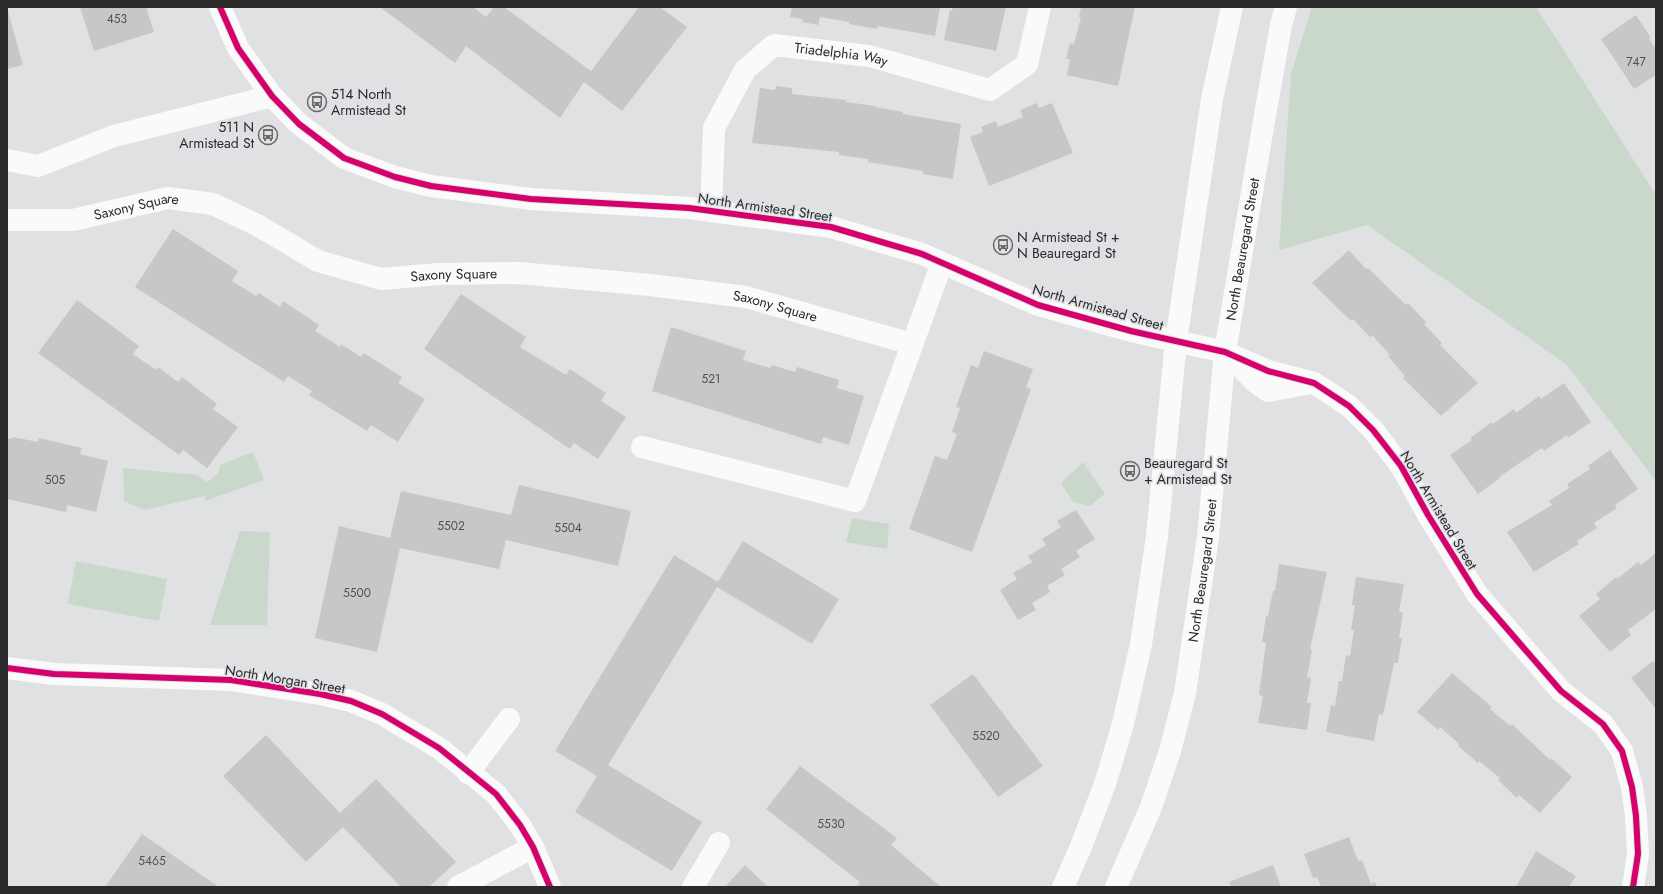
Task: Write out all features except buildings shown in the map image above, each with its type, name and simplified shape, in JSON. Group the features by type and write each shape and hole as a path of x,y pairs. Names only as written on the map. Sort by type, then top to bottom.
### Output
{"street":[{"name":"North Armistead Street","path":"220,7 238,48 272,96 299,124 344,158 396,177 431,186 531,199 617,203 711,211 831,227 922,254 1038,305 1131,331 1226,352 1256,382 1268,391 1314,383 1349,406 1372,430 1401,466 1428,515 1477,594 1561,692 1603,724 1622,751 1632,787 1636,816 1638,854 1633,887"},
{"name":"Triadelphia Way","path":"711,211 714,128 745,70 774,45 869,56 990,90 1027,64 1040,7"},
{"path":"1063,887 1080,849 1105,784 1123,724 1141,644 1157,536 1176,341 1212,99 1232,7"},
{"name":"North Beauregard Street","path":"1116,887 1151,807 1170,751 1185,693 1208,537 1226,352 1270,85 1281,25 1286,7"},
{"path":"7,160 38,166 114,136 272,96"},
{"name":"Saxony Square","path":"7,220 73,220 168,198 213,204 257,225 318,261 381,279 439,274 520,273 657,286 746,297 912,344"},
{"path":"642,447 855,501 942,263"},
{"name":"North Morgan Street","path":"7,668 54,674 231,680 320,694 351,701 382,714 439,748 468,773 496,794 520,825 533,847 550,887"},
{"path":"468,773 509,719"},
{"path":"693,887 719,843"},
{"path":"458,887 533,847"}],"green space":[{"path":"1312,7 1536,7 1656,195 1656,481 1566,364 1367,225 1279,250 1291,74"},
{"path":"253,452 264,480 205,501 205,496 144,510 124,501 123,468 197,475 207,482 219,472 220,465"},
{"path":"1083,462 1105,494 1090,506 1073,502 1061,483"},
{"path":"852,518 889,524 887,549 846,542"},
{"path":"240,531 270,532 267,625 210,625"},
{"path":"76,561 167,579 159,621 68,604"}],"cycle path":[{"path":"220,7 238,48 272,96 299,124 344,158 395,177 431,186 531,199 689,208 831,227 922,254 1038,305 1131,331 1225,352 1268,371 1314,383 1349,406 1373,430 1401,466 1428,515 1477,594 1561,691 1603,724 1622,751 1632,787 1636,816 1638,854 1633,887"},
{"path":"7,668 54,674 231,680 320,694 351,701 382,714 439,748 496,794 520,825 533,847 550,887"}],"place":[{"name":"514 North Armistead St","path":"317,102"},
{"name":"511 N Armistead St","path":"268,135"},
{"name":"N Armistead St + N Beauregard St","path":"1003,245"},
{"name":"Beauregard St + Armistead St","path":"1130,471"}]}
